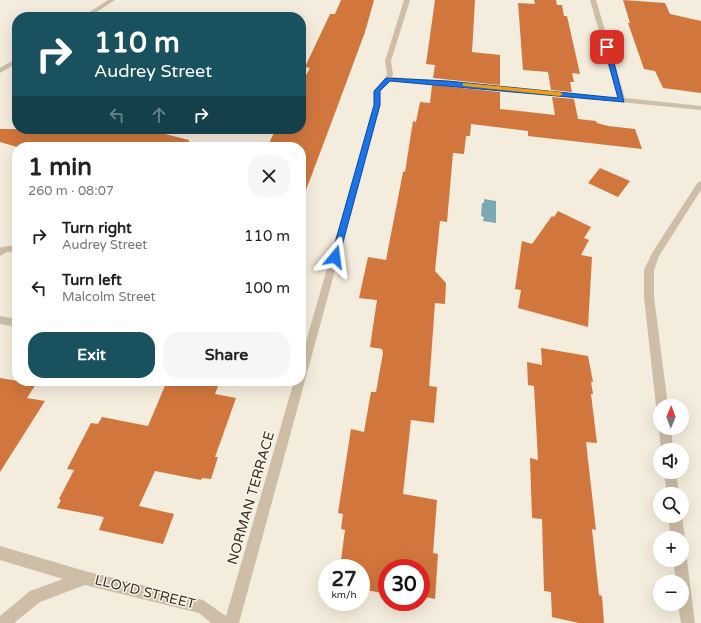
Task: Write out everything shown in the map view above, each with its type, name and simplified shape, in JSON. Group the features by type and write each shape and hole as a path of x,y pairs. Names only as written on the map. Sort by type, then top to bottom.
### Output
{"street":[{"path":"93,12 112,0"},
{"path":"306,360 377,105 377,91 388,79 390,74 388,65 390,56 407,0"},
{"path":"593,0 622,100"},
{"path":"0,71 12,63"},
{"path":"388,79 448,83 701,108"},
{"path":"661,399 649,297 649,270 655,255 701,184"},
{"path":"0,253 5,249 12,248"},
{"path":"0,320 12,322"},
{"name":"NORMAN TERRACE","path":"232,623 299,386"},
{"name":"LLOYD STREET","path":"0,553 86,578 203,607 224,623"},
{"path":"681,567 688,623"},
{"name":"LLOYD STREET","path":"3,623 35,596 86,578"}],"water":[{"path":"484,199 496,201 496,223 483,221 484,217 481,216 482,203 484,203"}],"building":[{"path":"341,0 374,0 365,32 306,190 306,142 270,142 274,134 306,134 306,75 310,68 306,67 306,65 330,14 335,14"},
{"path":"435,0 475,0 472,52 500,55 500,85 433,78 435,65 426,64"},
{"path":"534,0 556,0 557,5 562,5 564,16 567,16 580,74 572,73 574,82 570,82 572,92 551,90 548,72 523,70 518,3 535,4"},
{"path":"623,0 665,3 670,14 701,21 701,93 663,88 655,71 644,69 628,23 630,23"},
{"path":"432,85 500,92 500,109 555,115 552,97 574,99 578,119 596,121 597,123 608,126 635,129 642,149 528,136 528,131 471,124 470,136 466,136 464,154 453,153 447,222 440,221 435,271 446,283 445,304 435,303 429,386 437,387 434,423 411,420 403,494 437,500 433,553 438,554 435,599 430,598 430,559 378,559 378,592 370,591 370,559 341,559 345,530 341,529 343,514 338,513 351,429 364,432 371,392 376,392 383,353 382,349 370,347 377,300 359,298 368,257 386,260 403,172 405,172 413,121 416,122 420,102 430,103"},
{"path":"0,129 12,129 12,134 165,134 189,140 189,142 12,142 12,146 0,142"},
{"path":"600,168 630,181 618,197 588,183"},
{"path":"558,211 591,227 584,238 589,240 581,255 592,257 588,327 518,308 521,290 515,289 522,241 532,244 552,216 554,217"},
{"path":"541,348 588,356 593,382 591,382 593,394 591,394 597,443 586,442 596,530 592,529 599,595 602,596 604,623 579,623 552,617 551,592 544,591 542,519 532,518 530,458 538,460 534,386 528,385 527,362 542,365"},
{"path":"0,378 12,380 12,386 35,386 27,398 45,401 0,472"},
{"path":"165,386 218,386 215,394 236,398 215,457 218,457 211,479 202,478 201,480 155,471 139,506 174,514 163,544 99,530 104,517 57,508 61,500 59,499 74,470 67,469 91,423 98,424 102,417 148,426"}],"slow traffic":[{"path":"465,85 560,94"}],"route":[{"path":"335,257 377,105 377,91 388,79 448,83 622,100 607,47"}]}
